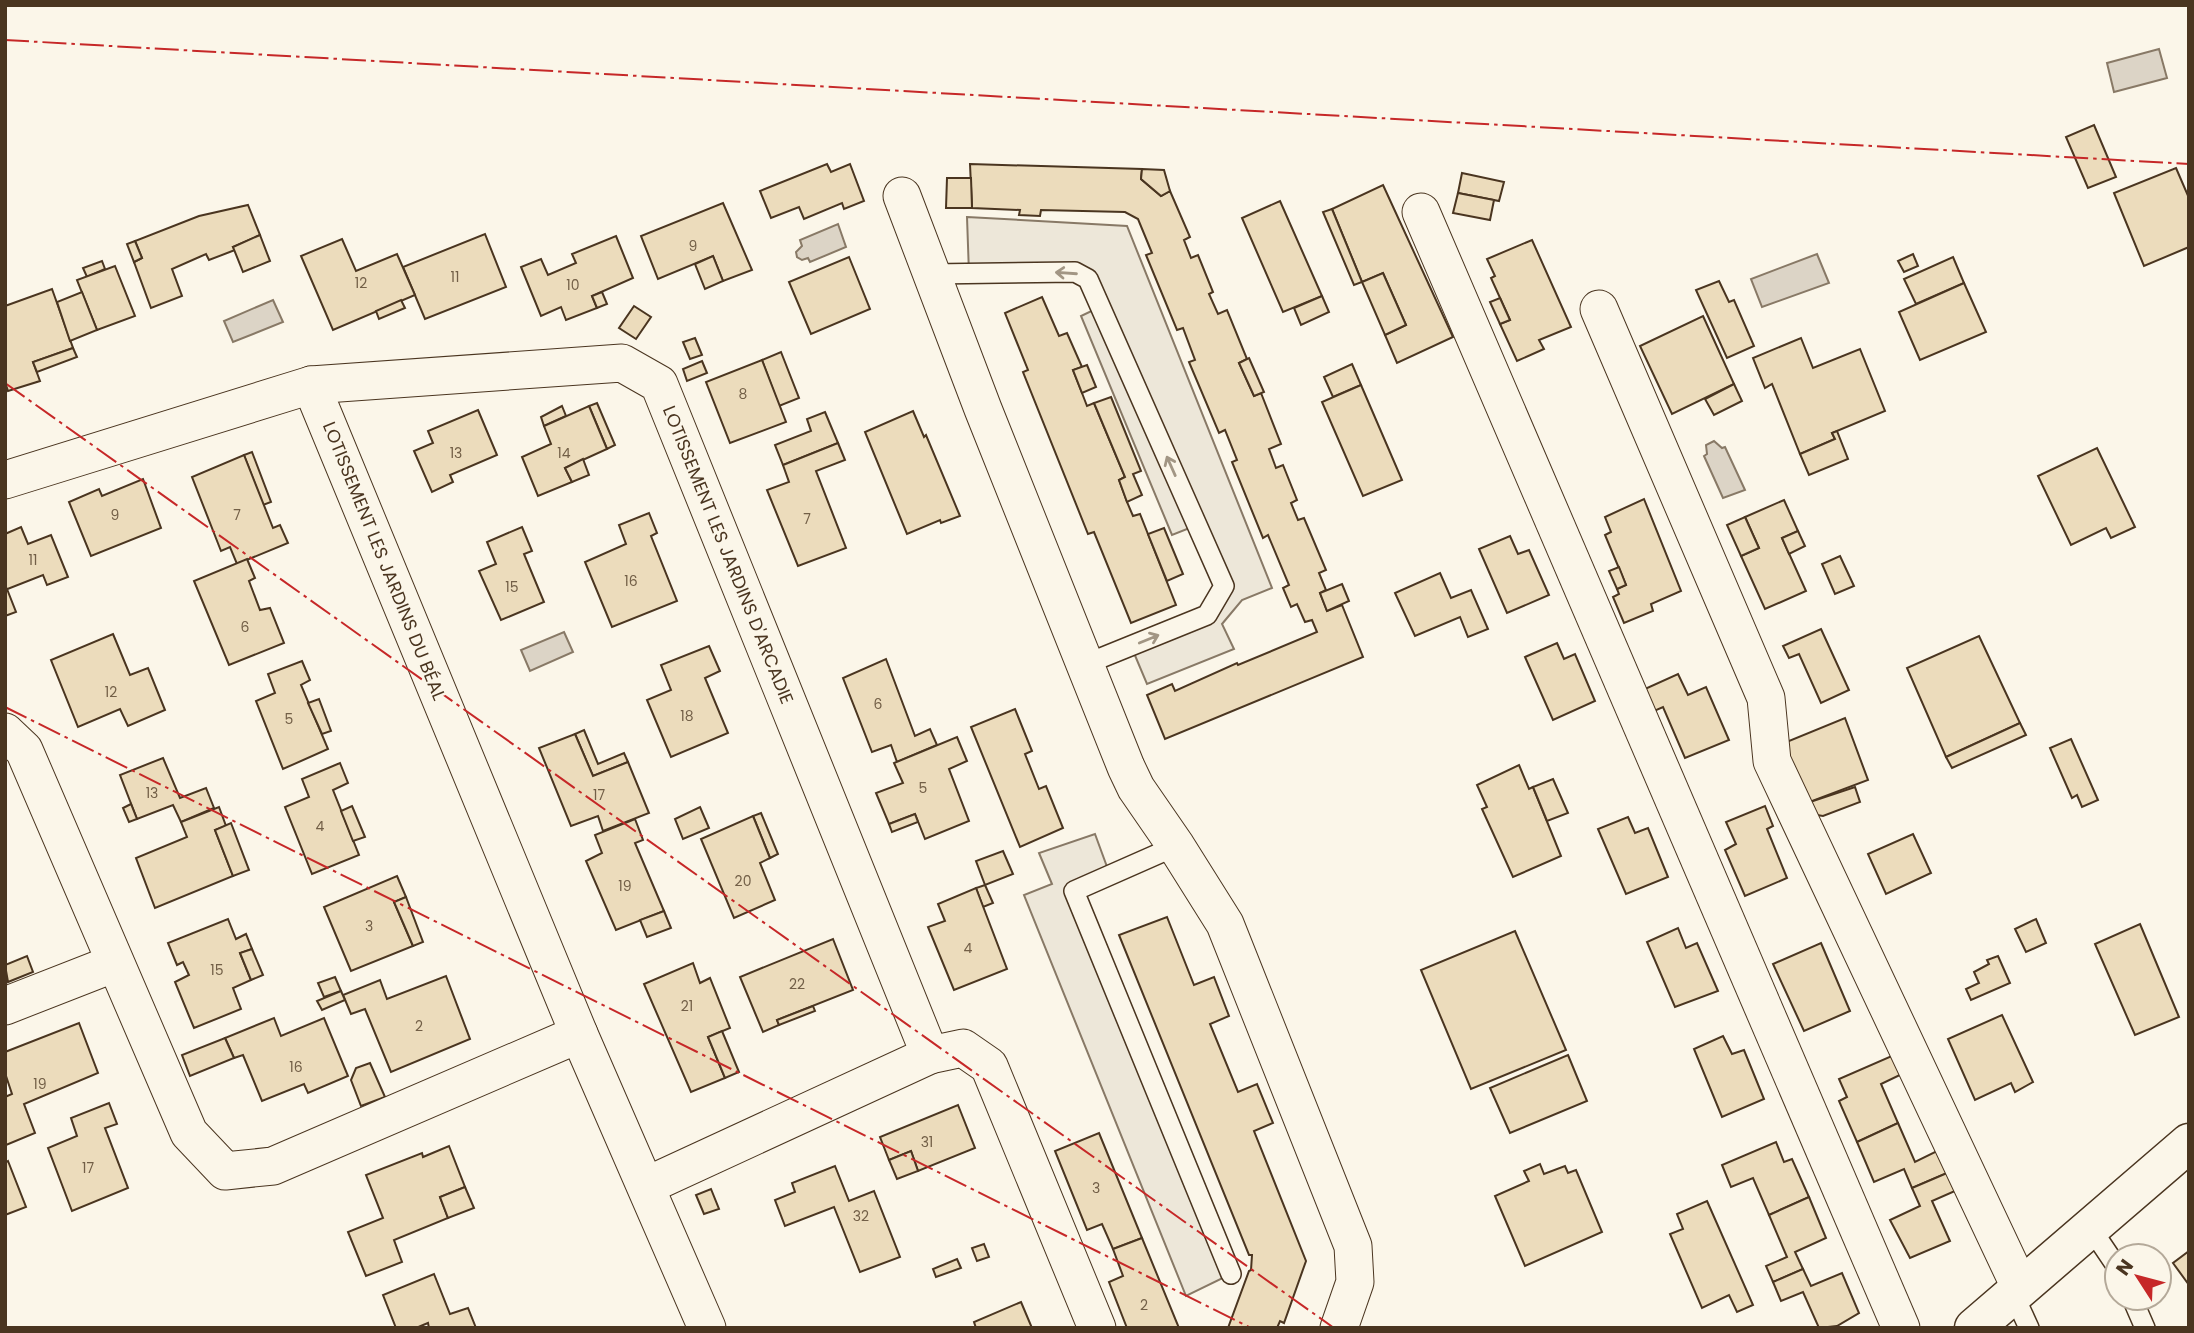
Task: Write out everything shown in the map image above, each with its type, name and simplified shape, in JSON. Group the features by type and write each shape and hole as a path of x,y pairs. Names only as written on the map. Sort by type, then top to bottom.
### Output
{"street":[{"path":"902,196 1136,788 1225,924 1353,1246 1355,1282 1339,1328"},
{"path":"1421,212 1900,1328"},
{"path":"1599,309 1766,698 1772,761 2016,1290"},
{"name":"LOTISSEMENT LES JARDINS D'ARCADIE","path":"312,385 622,363 659,384 930,1055"},
{"path":"5,480 312,385"},
{"name":"LOTISSEMENT LES JARDINS DU BÉAL","path":"312,385 579,1034 707,1328"},
{"path":"5,732 24,750 189,1133 225,1171 273,1166 579,1034"},
{"path":"5,1006 115,963"},
{"path":"646,1185 930,1055 963,1048 989,1066 1097,1328"},
{"path":"1975,1328 2189,1143"}],"lane":[{"path":"932,274 1074,272 1088,279 1224,586 1207,615 1086,664"},
{"path":"1176,846 1074,891 1231,1274"},
{"path":"2090,1227 2103,1246"},
{"path":"2016,1290 2029,1328"},
{"path":"2139,1312 2146,1328"}],"shaded area":[{"path":"2159,49 2167,78 2114,92 2107,63"},
{"path":"967,217 1127,226 1272,588 1242,600 1222,624 1234,649 1147,684 1131,646 1207,615 1224,585 1197,525 1172,535 1081,316 1100,307 1088,279 969,274"},
{"path":"838,224 846,247 810,262 808,258 802,260 797,257 796,252 802,246 800,240"},
{"path":"1817,254 1829,283 1762,307 1751,279"},
{"path":"273,300 283,322 233,342 224,321"},
{"path":"1714,441 1722,448 1725,447 1745,490 1723,498 1704,456 1707,454 1706,445"},
{"path":"564,632 573,652 530,671 521,650"},
{"path":"1095,834 1110,875 1074,891 1231,1274 1186,1296 1024,895 1052,884 1039,853"}],"building":[{"path":"2094,125 2116,177 2088,188 2066,137"},
{"path":"827,164 831,172 850,164 864,201 844,209 842,203 804,219 799,207 771,218 760,191"},
{"path":"970,164 1142,169 1141,179 1161,196 1170,191 1190,237 1184,240 1191,258 1198,255 1213,292 1209,294 1218,314 1227,310 1247,359 1239,363 1254,396 1261,393 1281,444 1269,449 1276,468 1283,465 1297,500 1291,503 1298,520 1304,518 1326,570 1319,573 1326,590 1320,593 1327,611 1342,605 1363,657 1165,739 1147,695 1172,684 1175,691 1317,632 1312,620 1305,622 1297,604 1291,607 1283,588 1289,585 1268,535 1263,538 1232,462 1237,460 1225,430 1219,433 1189,362 1195,360 1183,328 1177,330 1146,255 1152,253 1138,219 1125,212 1041,210 1040,216 1019,215 1020,210 972,208"},
{"path":"2176,168 2189,198 2189,247 2144,266 2114,193"},
{"path":"1142,169 1164,170 1170,191 1161,196 1141,179"},
{"path":"1462,173 1504,182 1499,201 1458,193"},
{"path":"947,178 971,178 972,208 946,208"},
{"path":"1383,185 1453,337 1397,363 1385,335 1406,325 1383,273 1362,282 1332,209"},
{"path":"1458,193 1494,200 1490,220 1453,213"},
{"path":"1280,201 1322,296 1283,312 1242,218"},
{"path":"723,203 752,270 723,281 713,256 658,279 641,236"},
{"path":"248,205 260,235 233,247 235,250 209,260 206,254 172,269 182,296 151,308 134,262 142,258 135,241 199,216"},
{"path":"1332,209 1362,282 1354,285 1323,212"},
{"path":"485,234 506,287 425,319 403,267"},
{"path":"260,235 270,261 243,272 233,247"},
{"path":"616,236 633,278 592,296 597,308 566,320 561,307 541,316 521,267 541,259 548,275 576,263 572,254"},
{"path":"342,239 356,271 397,254 415,295 333,330 301,256"},
{"path":"1532,240 1571,327 1539,340 1544,349 1517,361 1500,324 1510,320 1491,278 1495,276 1487,259"},
{"path":"135,241 142,258 134,262 127,244"},
{"path":"1913,254 1918,266 1904,272 1898,261"},
{"path":"713,256 723,281 705,289 695,264"},
{"path":"849,257 870,309 811,334 789,282"},
{"path":"1953,257 1964,283 1916,304 1904,279"},
{"path":"102,261 105,269 87,277 83,268"},
{"path":"115,266 135,316 97,330 77,280"},
{"path":"1383,273 1406,325 1385,335 1362,282"},
{"path":"1719,281 1729,302 1734,300 1754,346 1727,358 1696,290"},
{"path":"1964,283 1986,332 1920,360 1899,312"},
{"path":"52,289 73,348 33,362 40,381 8,391 5,382 5,306"},
{"path":"82,292 97,330 70,341 57,302"},
{"path":"602,292 607,304 597,308 592,296"},
{"path":"1322,296 1329,312 1301,325 1294,308"},
{"path":"1042,297 1059,336 1067,333 1082,367 1073,370 1087,406 1094,403 1125,477 1119,480 1127,502 1133,516 1140,514 1176,605 1131,623 1094,532 1088,534 1023,372 1028,370 1005,313"},
{"path":"1500,298 1510,320 1500,324 1490,302"},
{"path":"401,300 405,308 379,319 376,311"},
{"path":"634,306 651,317 636,339 619,328"},
{"path":"1703,316 1734,384 1672,414 1640,346"},
{"path":"695,338 702,355 690,359 683,342"},
{"path":"1801,338 1813,368 1860,349 1885,411 1832,433 1835,439 1800,454 1772,384 1765,388 1753,358"},
{"path":"73,348 77,357 37,372 33,362"},
{"path":"781,352 799,398 779,406 762,360"},
{"path":"1249,358 1264,392 1254,396 1239,363"},
{"path":"762,360 786,422 730,443 706,382"},
{"path":"702,361 707,373 687,381 683,369"},
{"path":"1352,364 1361,385 1333,397 1324,377"},
{"path":"1087,365 1096,387 1082,393 1073,370"},
{"path":"1734,384 1742,401 1714,415 1705,399"},
{"path":"1361,385 1402,480 1363,496 1322,402"},
{"path":"1111,397 1141,471 1133,474 1142,495 1127,502 1119,480 1125,477 1094,403"},
{"path":"597,403 615,445 607,449 589,406"},
{"path":"562,406 566,416 544,426 541,417"},
{"path":"589,406 607,449 565,468 572,482 538,496 522,457 551,444 544,426"},
{"path":"478,410 497,455 450,475 453,482 432,492 414,451 433,443 428,431"},
{"path":"913,411 960,516 941,523 940,520 907,534 865,432"},
{"path":"825,412 838,443 783,465 775,445 811,431 807,419"},
{"path":"1837,431 1848,459 1809,475 1800,454 1835,439 1832,433"},
{"path":"838,443 845,460 816,471 846,548 798,566 767,490 789,482 783,465"},
{"path":"2097,448 2135,527 2111,538 2106,528 2071,545 2038,476"},
{"path":"252,452 271,502 263,505 244,455"},
{"path":"244,455 273,528 280,525 288,543 237,564 230,547 221,551 192,477"},
{"path":"583,459 589,475 572,482 565,468"},
{"path":"143,479 161,528 91,556 69,502 99,489 102,496"},
{"path":"1644,499 1681,591 1651,604 1653,611 1624,623 1613,597 1619,594 1617,589 1626,585 1605,535 1611,532 1605,517"},
{"path":"1784,500 1798,531 1782,538 1806,591 1765,609 1741,556 1759,548 1745,517"},
{"path":"649,513 657,533 651,536 677,601 612,627 585,562 626,544 619,525"},
{"path":"1745,517 1759,548 1741,556 1727,525"},
{"path":"21,527 28,544 51,535 68,577 47,585 43,575 5,590 5,534"},
{"path":"522,527 532,551 524,554 544,602 501,620 479,571 496,564 487,542"},
{"path":"1164,528 1183,574 1167,581 1148,534"},
{"path":"1798,531 1805,546 1789,554 1782,538"},
{"path":"1510,536 1518,554 1529,550 1549,595 1507,613 1479,549"},
{"path":"1840,556 1854,586 1835,594 1822,564"},
{"path":"247,559 255,578 249,581 260,610 270,608 284,643 229,665 194,581"},
{"path":"1619,567 1626,585 1617,589 1609,571"},
{"path":"1440,573 1451,598 1471,590 1488,629 1468,637 1460,617 1415,636 1395,593"},
{"path":"1342,584 1349,601 1327,611 1320,593"},
{"path":"7,589 16,612 5,616 5,590"},
{"path":"1821,629 1849,690 1821,703 1799,654 1789,658 1783,646"},
{"path":"113,634 130,675 148,668 165,710 128,726 120,709 78,727 51,660"},
{"path":"1979,636 2020,723 1946,757 1907,668"},
{"path":"1557,643 1564,659 1575,654 1595,701 1553,720 1525,657"},
{"path":"709,646 720,671 705,678 728,733 671,757 647,700 671,690 661,665"},
{"path":"886,659 915,736 930,729 937,745 897,762 891,745 872,752 843,678"},
{"path":"302,661 310,680 301,685 328,749 283,769 256,701 275,693 268,674"},
{"path":"1678,674 1688,695 1706,687 1729,740 1685,758 1663,707 1645,715 1636,693"},
{"path":"319,699 331,731 322,734 308,703"},
{"path":"1015,709 1032,751 1025,754 1039,789 1046,786 1063,828 1020,847 971,727"},
{"path":"1845,718 1868,780 1807,803 1784,743"},
{"path":"2020,723 2026,735 1952,768 1946,757"},
{"path":"584,730 598,764 624,753 628,762 593,776 575,734"},
{"path":"575,734 593,776 628,762 649,813 603,831 598,816 571,826 539,748"},
{"path":"957,737 967,761 949,769 969,821 925,839 915,814 889,824 876,793 903,783 894,763"},
{"path":"2071,739 2098,800 2082,807 2077,795 2072,798 2050,748"},
{"path":"163,758 180,798 206,788 214,808 181,822 173,805 137,819 120,775"},
{"path":"340,763 348,783 333,790 359,855 312,874 285,807 309,797 302,779"},
{"path":"1519,765 1529,789 1533,787 1561,856 1513,877 1482,809 1487,807 1477,785"},
{"path":"1553,779 1568,813 1547,821 1533,787"},
{"path":"1855,787 1860,802 1823,816 1811,814 1807,803"},
{"path":"131,804 137,819 129,822 123,808"},
{"path":"352,806 365,837 353,841 341,811"},
{"path":"1765,806 1773,826 1767,829 1787,878 1745,896 1725,850 1736,844 1726,822"},
{"path":"219,807 226,826 215,830 233,876 155,908 136,858 187,837 181,822"},
{"path":"700,807 709,828 683,839 675,819"},
{"path":"761,813 778,854 770,858 753,816"},
{"path":"915,814 918,822 892,832 889,824"},
{"path":"753,816 770,858 760,863 775,900 734,918 701,839"},
{"path":"1628,817 1635,833 1648,828 1668,877 1626,894 1598,829"},
{"path":"635,819 643,840 635,843 664,911 616,930 586,861 602,853 595,835"},
{"path":"231,823 249,870 233,876 215,830"},
{"path":"1913,834 1931,873 1886,894 1868,854"},
{"path":"1003,851 1013,874 985,885 976,861"},
{"path":"397,876 406,897 394,902 413,946 351,971 324,907"},
{"path":"985,885 993,903 983,907 976,888"},
{"path":"976,888 1007,969 954,990 928,927 945,921 938,904"},
{"path":"406,897 423,942 413,946 394,902"},
{"path":"664,911 671,928 647,937 640,920"},
{"path":"1167,917 1194,985 1214,977 1229,1016 1210,1024 1238,1092 1257,1084 1273,1123 1254,1131 1306,1261 1284,1323 1280,1321 1277,1328 1228,1328 1251,1270 1252,1255 1249,1255 1119,935"},
{"path":"228,919 236,939 246,934 252,949 240,953 251,980 233,988 241,1009 194,1028 175,982 189,975 183,962 177,965 168,943"},
{"path":"2036,919 2046,943 2026,952 2015,929"},
{"path":"2140,924 2179,1017 2135,1035 2095,944"},
{"path":"1678,928 1686,948 1697,943 1718,991 1675,1007 1647,942"},
{"path":"1515,931 1566,1050 1471,1089 1421,970"},
{"path":"833,939 853,990 777,1020 779,1025 763,1032 740,977"},
{"path":"1821,943 1850,1011 1804,1031 1773,964"},
{"path":"252,949 263,975 251,980 240,953"},
{"path":"27,956 33,972 8,982 5,965"},
{"path":"1998,956 2010,983 1971,1000 1966,989 1979,983 1974,972 1989,964 1987,960"},
{"path":"693,963 700,983 710,978 730,1028 708,1037 725,1078 691,1092 644,984"},
{"path":"446,976 470,1039 391,1072 365,1009 351,1014 343,995 380,980 387,999"},
{"path":"335,977 341,991 324,997 318,983"},
{"path":"341,991 345,1000 322,1010 317,1001"},
{"path":"813,1006 815,1011 779,1025 777,1020"},
{"path":"2002,1015 2033,1082 2015,1092 2011,1083 1975,1100 1948,1039"},
{"path":"274,1018 281,1036 324,1018 348,1076 308,1093 304,1084 262,1101 243,1055 234,1058 225,1038"},
{"path":"79,1023 98,1073 24,1104 35,1133 6,1145 5,1097 12,1094 5,1073 5,1052"},
{"path":"722,1031 739,1072 725,1078 708,1037"},
{"path":"1723,1036 1732,1054 1744,1050 1764,1099 1722,1117 1694,1049"},
{"path":"225,1038 234,1058 190,1076 182,1055"},
{"path":"1568,1055 1587,1101 1510,1133 1490,1088"},
{"path":"1894,1055 1902,1074 1881,1084 1898,1123 1857,1142 1839,1101 1847,1097 1839,1079"},
{"path":"370,1063 385,1097 361,1106 351,1080 356,1068"},
{"path":"109,1103 117,1124 105,1128 128,1188 72,1211 48,1148 77,1136 71,1118"},
{"path":"958,1105 975,1148 918,1171 911,1151 889,1160 880,1137"},
{"path":"1898,1123 1915,1162 1937,1151 1947,1173 1912,1188 1904,1169 1874,1182 1857,1142"},
{"path":"1099,1133 1142,1238 1113,1249 1102,1224 1087,1230 1055,1151"},
{"path":"1776,1142 1784,1162 1792,1159 1809,1197 1769,1215 1753,1178 1731,1187 1722,1165"},
{"path":"449,1146 465,1187 440,1197 448,1218 394,1240 402,1262 366,1276 348,1232 383,1218 366,1175 422,1153 423,1157"},
{"path":"911,1151 918,1171 897,1179 889,1160"},
{"path":"8,1161 26,1207 5,1215 5,1163"},
{"path":"1540,1164 1544,1174 1565,1166 1568,1173 1576,1170 1602,1232 1525,1266 1495,1196 1529,1181 1524,1171"},
{"path":"835,1166 849,1201 874,1191 900,1257 860,1272 834,1207 785,1226 775,1200 795,1192 792,1183"},
{"path":"1947,1173 1955,1191 1932,1201 1950,1241 1910,1258 1890,1220 1920,1206 1912,1188"},
{"path":"465,1187 474,1208 448,1218 440,1197"},
{"path":"711,1189 719,1209 704,1214 696,1195"},
{"path":"1809,1197 1826,1238 1795,1252 1803,1269 1773,1282 1766,1266 1787,1257 1769,1215"},
{"path":"1707,1201 1753,1305 1737,1312 1729,1295 1702,1308 1670,1234 1683,1229 1677,1214"},
{"path":"1142,1238 1179,1328 1127,1328 1109,1282 1123,1276 1113,1249"},
{"path":"984,1244 989,1257 977,1261 972,1248"},
{"path":"2189,1251 2189,1285 2173,1263"},
{"path":"957,1259 961,1268 936,1277 933,1269"},
{"path":"1803,1269 1811,1286 1842,1273 1859,1313 1837,1326 1819,1328 1803,1292 1781,1301 1773,1282"},
{"path":"434,1274 450,1314 468,1308 476,1328 429,1328 428,1323 416,1328 396,1328 383,1295"},
{"path":"1021,1302 1032,1328 976,1328 974,1322"}],"power":[{"path":"5,40 2189,164"},
{"path":"5,383 1334,1328"},
{"path":"5,707 1251,1328"}]}
